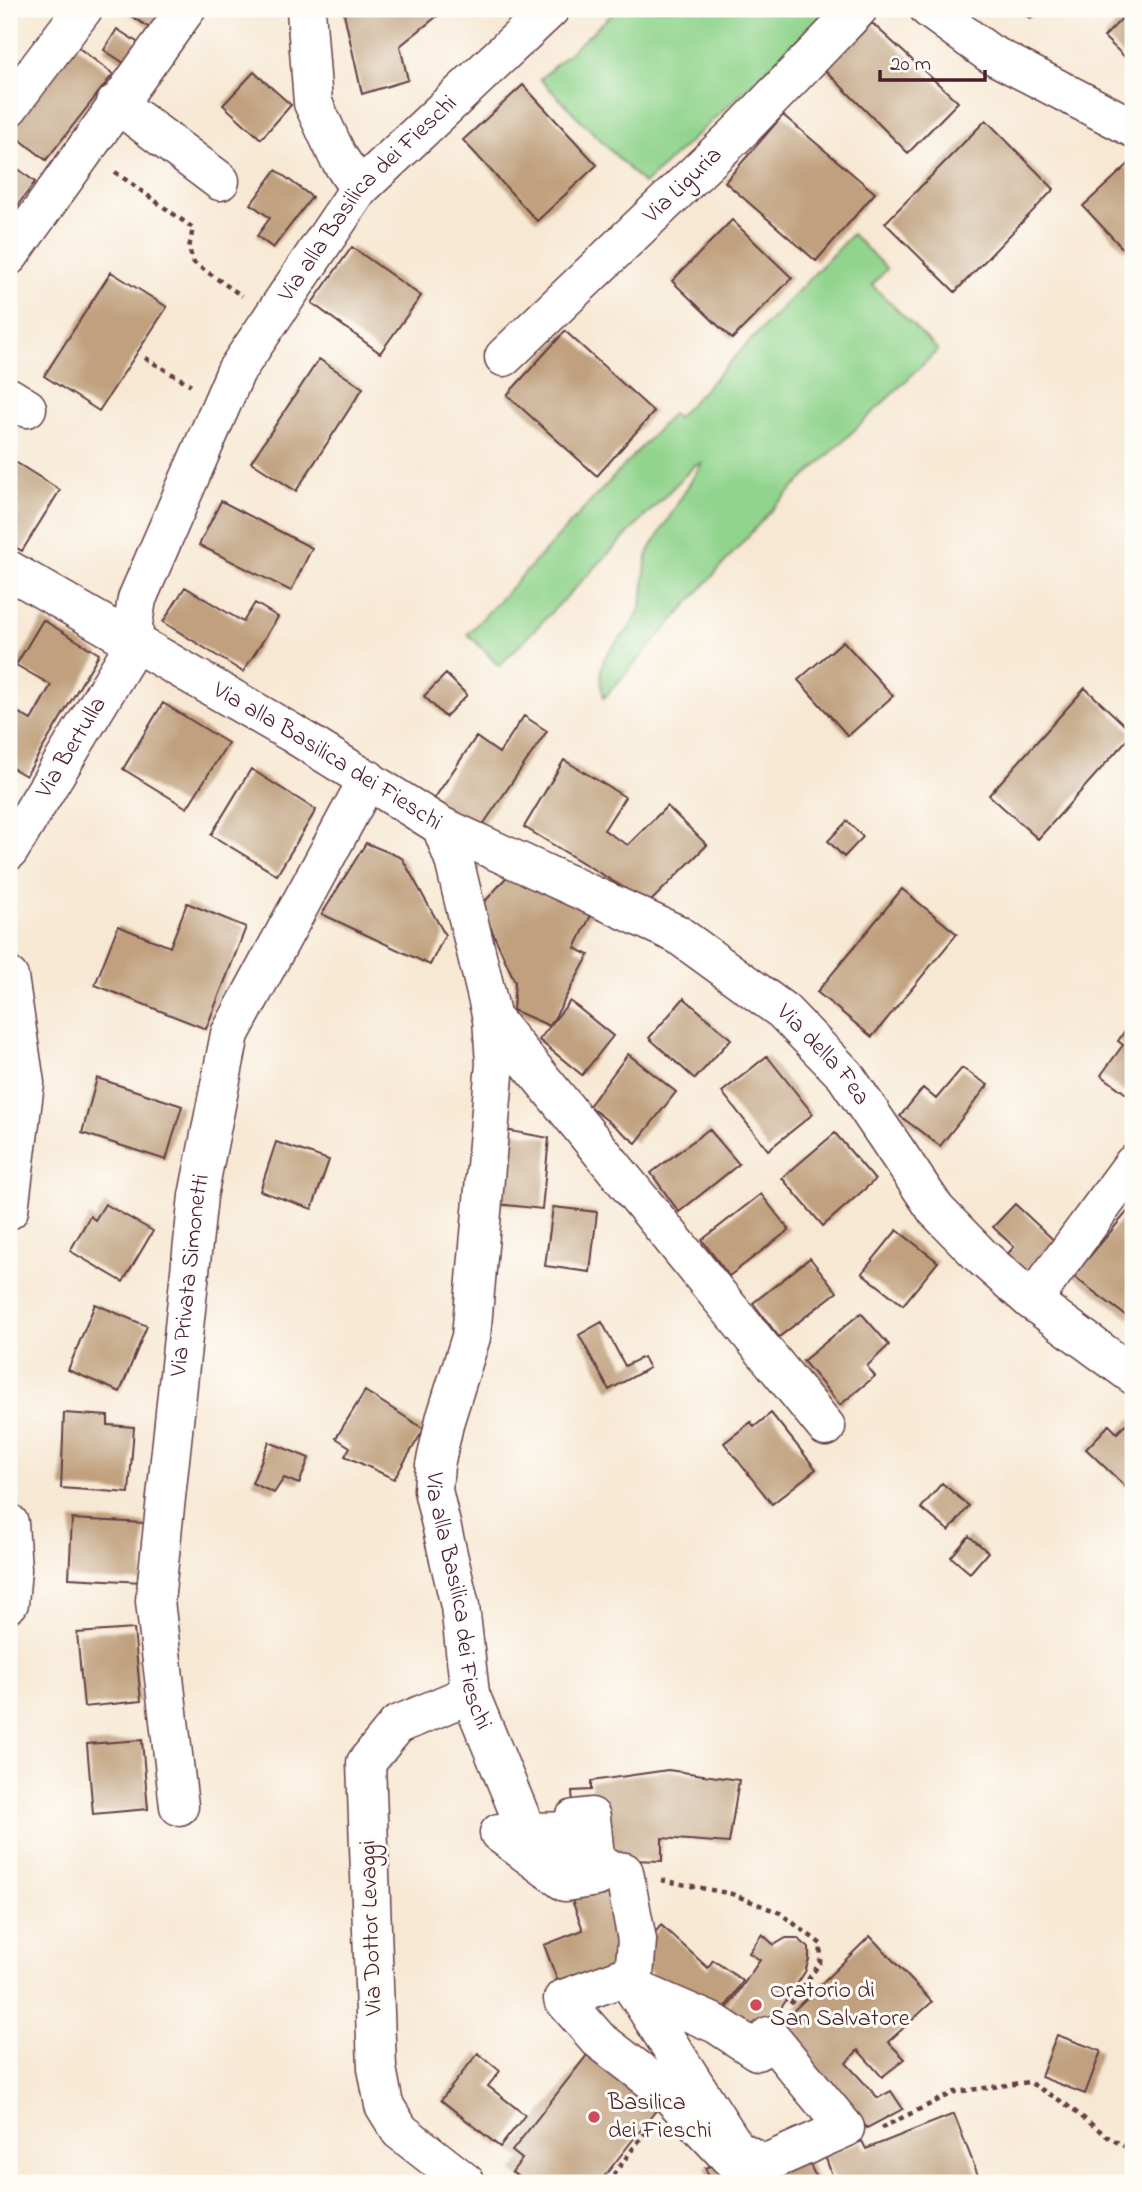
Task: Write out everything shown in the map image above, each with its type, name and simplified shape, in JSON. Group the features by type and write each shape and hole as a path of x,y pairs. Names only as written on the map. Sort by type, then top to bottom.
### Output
{"street":[{"path":"9,107 83,9"},
{"path":"9,256 83,149 186,9"},
{"path":"306,9 313,103 337,155 359,189"},
{"name":"Via alla Basilica dei Fieschi","path":"550,9 359,189 236,371 137,599 135,643 368,779 441,826 454,860 492,1018 495,1064 471,1337 445,1420 435,1465 433,1490 460,1606 470,1694 527,1832 610,1870"},
{"name":"Via Liguria","path":"504,358 741,130 858,9"},
{"path":"929,9 989,53 1133,128"},
{"path":"116,103 220,181"},
{"path":"9,570 135,643"},
{"name":"Via Bertulla","path":"9,851 135,643"},
{"name":"Via Privata Simonetti","path":"179,1806 155,1601 198,1196 230,1034 368,779"},
{"name":"Via della Fea","path":"441,826 677,934 783,1011 845,1075 936,1210 982,1257 1032,1301 1133,1375"},
{"path":"9,977 17,1082 9,1210"},
{"path":"492,1018 825,1427"},
{"path":"1032,1301 1133,1164"},
{"path":"9,1523 10,1580"},
{"name":"Via Dottor Levaggi","path":"466,2183 400,2131 384,2105 377,2068 366,1763 397,1726 470,1694"},
{"path":"610,1870 637,1940 633,1989"},
{"path":"737,2149 729,2157 672,2098 598,2039 563,1998 624,1977 737,2149 755,2183"},
{"path":"633,1989 716,2024 757,2051 769,2036 845,2128 764,2164 737,2149"}],"path":[{"path":"83,149 193,228 189,248 193,262 248,299"},
{"path":"145,358 194,388 201,376"},
{"path":"610,1870 732,1894 780,1913 821,1944 820,1963 769,2036"},
{"path":"845,2128 867,2135 955,2092 1029,2082 1063,2103 1108,2137 1133,2151"},
{"path":"607,2183 672,2098"}],"green space":[{"path":"618,9 823,9 827,13 644,184 540,79"},
{"path":"852,234 887,269 872,285 938,350 775,506 604,698 601,680 605,657 633,624 639,611 649,551 702,463 695,465 499,666 468,634 672,414 677,418"}],"building":[{"path":"121,9 170,9 154,31"},
{"path":"343,9 446,9 400,46 408,80 362,94"},
{"path":"1015,9 1040,9 1030,18"},
{"path":"1133,9 1133,65 1104,37"},
{"path":"872,23 958,102 908,153 825,70"},
{"path":"117,29 140,44 127,65 104,50"},
{"path":"71,42 113,74 46,160 9,131 9,122"},
{"path":"254,72 291,105 261,139 223,105"},
{"path":"523,85 597,165 537,221 463,140"},
{"path":"783,115 875,193 816,261 725,182"},
{"path":"986,120 1054,189 955,292 885,223"},
{"path":"1132,161 1133,242 1125,251 1083,206"},
{"path":"9,162 35,182 9,217"},
{"path":"276,170 312,197 273,248 257,236 270,218 251,204"},
{"path":"732,220 792,278 732,339 672,281"},
{"path":"352,247 421,296 380,353 312,303"},
{"path":"111,272 167,307 99,411 44,376"},
{"path":"565,331 654,412 597,476 507,395"},
{"path":"319,359 363,388 296,491 251,462"},
{"path":"9,458 60,490 22,551 9,544 9,533 15,523 9,519"},
{"path":"221,501 312,548 291,591 199,545"},
{"path":"185,587 243,622 255,603 278,617 243,672 163,622"},
{"path":"43,620 99,654 26,776 9,766 9,707 31,720 51,685 16,665"},
{"path":"843,641 893,696 848,736 798,680"},
{"path":"446,674 467,695 445,717 424,696"},
{"path":"1085,688 1133,733 1038,839 989,795"},
{"path":"163,703 228,743 187,808 123,769"},
{"path":"524,716 547,731 480,829 434,799 476,737 499,753"},
{"path":"564,760 625,797 604,830 616,838 628,845 667,806 707,845 649,903 524,827"},
{"path":"251,769 316,810 277,875 211,835"},
{"path":"847,821 863,837 844,857 828,841"},
{"path":"366,843 402,858 445,935 430,965 322,914"},
{"path":"511,872 592,913 575,948 589,955 550,1026 513,1010 515,982 481,906"},
{"path":"902,889 957,934 872,1037 817,992"},
{"path":"187,903 246,927 206,1029 95,985 118,926 170,947"},
{"path":"684,998 731,1039 695,1079 649,1038"},
{"path":"570,1001 613,1036 582,1075 539,1040"},
{"path":"1133,1019 1133,1099 1101,1075 1123,1045 1118,1041"},
{"path":"628,1054 676,1092 636,1143 589,1106"},
{"path":"767,1056 813,1114 768,1150 722,1092"},
{"path":"962,1068 988,1085 940,1146 900,1116 923,1088 936,1099"},
{"path":"97,1078 182,1106 166,1160 82,1133"},
{"path":"709,1129 739,1164 679,1212 651,1173"},
{"path":"505,1130 549,1138 542,1209 497,1204"},
{"path":"835,1133 875,1180 823,1226 782,1178"},
{"path":"276,1142 329,1160 312,1209 260,1191"},
{"path":"761,1194 789,1230 729,1276 702,1240"},
{"path":"105,1204 153,1231 123,1282 70,1251 90,1216 95,1220"},
{"path":"1015,1204 1059,1245 1025,1282 1002,1260 1014,1247 993,1227"},
{"path":"1133,1205 1133,1321 1073,1276"},
{"path":"553,1207 597,1212 590,1272 545,1266"},
{"path":"897,1230 938,1262 903,1305 862,1273"},
{"path":"810,1258 837,1292 779,1337 753,1303"},
{"path":"95,1304 147,1326 120,1392 68,1370"},
{"path":"861,1313 889,1345 867,1366 875,1376 840,1405 803,1361"},
{"path":"602,1322 625,1366 643,1357 649,1368 609,1390 579,1335"},
{"path":"365,1391 424,1429 394,1479 345,1456 350,1447 336,1438"},
{"path":"64,1413 108,1416 108,1425 134,1427 129,1493 61,1488"},
{"path":"771,1413 816,1469 772,1504 724,1443 751,1422 754,1427"},
{"path":"1133,1417 1133,1494 1086,1449 1109,1425 1117,1433"},
{"path":"269,1442 309,1458 299,1484 284,1478 274,1493 252,1483"},
{"path":"942,1483 969,1506 949,1531 921,1508"},
{"path":"72,1519 145,1523 142,1582 69,1578"},
{"path":"969,1536 988,1552 970,1573 951,1557"},
{"path":"134,1629 141,1701 84,1707 77,1633"},
{"path":"142,1740 148,1809 93,1814 87,1744"},
{"path":"668,1770 739,1780 729,1843 662,1838 662,1861 597,1859 574,1817 572,1791 591,1790 591,1781"},
{"path":"601,1878 622,1918 623,1974 563,1995 544,1945 583,1930 566,1884"},
{"path":"661,1925 708,1968 713,1960 743,1981 716,2021 669,1999 638,1955"},
{"name":"Oratorio di San Salvatore","path":"762,1934 774,1945 786,1938 797,1938 809,1948 809,1959 805,1972 755,2047 718,2022 760,1960 749,1953"},
{"path":"870,1936 932,2002 888,2042 905,2059 882,2077 858,2050 846,2063 878,2098 891,2091 903,2109 867,2128 780,2024"},
{"path":"1057,2035 1101,2051 1085,2094 1041,2077"},
{"name":"Basilica dei Fieschi","path":"598,2041 668,2095 599,2183 526,2183 512,2172 522,2159 512,2151"},
{"path":"478,2053 500,2071 488,2086 525,2115 500,2147 441,2100"},
{"path":"954,2114 981,2183 835,2183 825,2156 862,2141 866,2149"},
{"path":"801,2147 819,2183 769,2183"},
{"path":"728,2159 740,2183 712,2183 705,2168"}],"place":[{"name":"Oratorio di San Salvatore","path":"756,2005"},
{"name":"Basilica dei Fieschi","path":"594,2117"}]}
